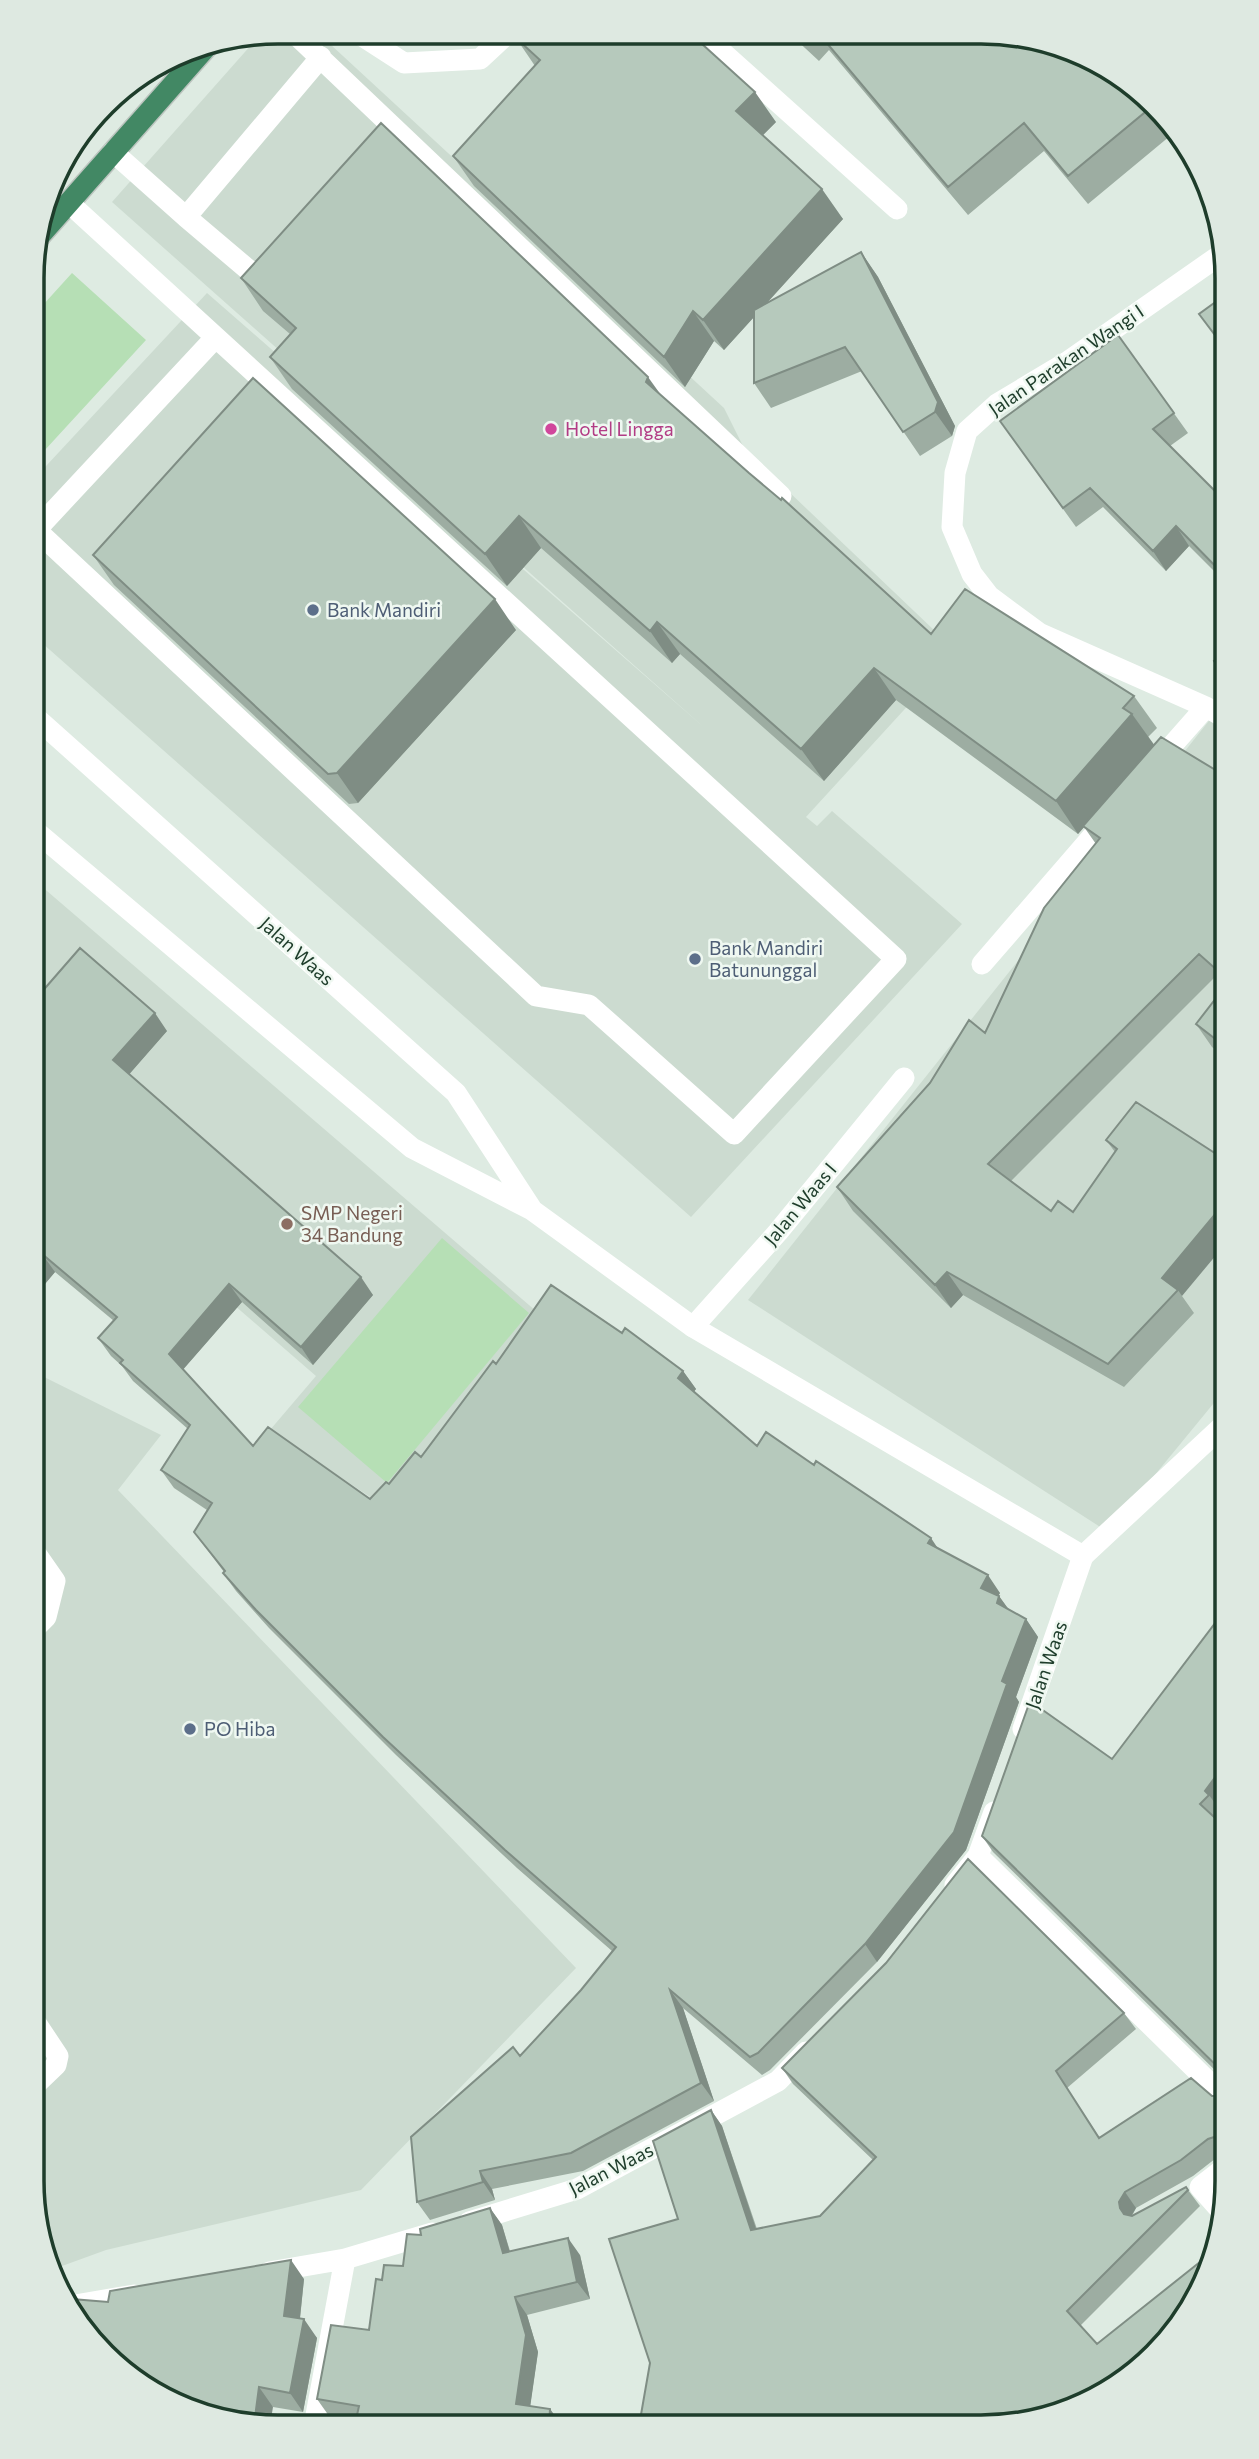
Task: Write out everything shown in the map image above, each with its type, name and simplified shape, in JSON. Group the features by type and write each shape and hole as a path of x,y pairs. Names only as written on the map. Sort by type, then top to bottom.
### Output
{"highway":[{"path":"51,223 195,60"}],"street":[{"path":"306,44 782,496"},
{"path":"375,44 404,63 480,60 497,44"},
{"path":"713,44 897,209"},
{"path":"186,217 321,57"},
{"path":"372,144 390,123"},
{"path":"113,152 258,278 281,251"},
{"path":"44,536 536,996 589,1005 734,1134 896,959 69,203"},
{"name":"Jalan Parakan Wangi I","path":"1214,259 1067,362 997,404 967,431 955,472 952,527 972,575 989,596 1040,633 1215,712"},
{"path":"44,518 215,338"},
{"path":"1143,779 1206,707"},
{"name":"Jalan Waas","path":"44,725 456,1093 532,1210"},
{"path":"982,964 1125,799"},
{"name":"Jalan Waas","path":"44,838 412,1148 532,1210 693,1327 1083,1556"},
{"name":"Jalan Waas I","path":"693,1327 778,1231 904,1078"},
{"name":"Jalan Waas","path":"1018,1743 1083,1556 1215,1433"},
{"path":"44,1565 55,1581 44,1619"},
{"path":"945,1898 978,1856 1001,1793"},
{"path":"978,1856 1215,2088"},
{"path":"44,2035 58,2056 56,2065 44,2076"},
{"name":"Jalan Waas","path":"250,2275 345,2259 576,2189 778,2081 823,2035"},
{"path":"1177,2199 1215,2175"},
{"path":"1200,2187 1214,2203"},
{"path":"316,2415 345,2259"},
{"path":"79,2304 156,2291"}],"shaded area":[{"path":"330,44 724,408 745,450 957,652 806,817 817,826 832,811 962,924 691,1217 44,645 44,468 207,293 707,730 112,202 251,46"},
{"path":"1212,717 1215,720 1215,1402 1108,1532 748,1300"},
{"name":"SMP Negeri 34 Bandung","path":"44,888 543,1317 382,1505 270,1430 316,1376 44,1141"},
{"name":"PO Hiba","path":"44,1377 161,1435 118,1490 576,1968 361,2190 106,2250 60,2267 48,2227 44,2196"}],"green space":[{"path":"72,273 146,340 44,451 44,304"},
{"path":"442,1238 529,1313 387,1483 298,1407"}],"building":[{"path":"523,44 702,44 755,92 736,111 822,189 703,320 693,311 664,357 453,156 540,60"},
{"path":"828,44 996,44 1027,48 1085,68 1111,83 1145,112 1068,176 1024,123 948,187"},
{"name":"Hotel Lingga","path":"381,123 648,377 646,382 749,473 781,500 782,498 931,634 965,589 1134,696 1123,708 1132,714 1056,801 874,668 801,749 657,622 650,631 519,516 485,554 270,357 296,328 241,278"},
{"path":"861,252 938,402 935,412 903,432 845,347 754,383 754,310"},
{"path":"1215,302 1215,335 1199,314"},
{"path":"1118,335 1174,413 1153,429 1215,491 1215,566 1176,526 1153,551 1090,488 1063,508 1000,421"},
{"name":"Bank Mandiri","path":"253,378 495,599 337,773 328,774 93,555"},
{"path":"1161,737 1215,770 1215,968 1199,954 988,1164 1051,1211 1058,1201 1073,1212 1117,1149 1106,1140 1136,1102 1215,1153 1215,1214 1162,1278 1178,1290 1108,1364 947,1272 935,1285 837,1187 930,1083 969,1020 985,1033 1044,908 1100,838 1083,826"},
{"path":"80,948 155,1013 113,1060 361,1277 301,1347 229,1284 169,1354 253,1446 268,1427 370,1499 386,1482 389,1484 415,1452 421,1457 493,1361 496,1364 551,1285 622,1333 625,1328 683,1371 678,1378 757,1446 766,1432 814,1465 816,1461 931,1538 928,1543 988,1575 981,1588 999,1596 997,1603 1026,1619 1002,1681 1007,1684 954,1832 865,1944 758,2053 750,2057 670,1990 701,2083 571,2153 480,2171 483,2182 417,2202 411,2137 513,2047 520,2056 581,1990 616,1947 505,1850 383,1737 256,1610 223,1573 225,1571 194,1532 212,1503 161,1470 190,1425 120,1363 123,1360 98,1338 117,1317 44,1256 44,989"},
{"path":"1215,999 1215,1039 1196,1024"},
{"path":"1215,1623 1215,1777 1205,1791 1209,1795 1200,1804 1215,1818 1215,2064 982,1836 1030,1701 1112,1759"},
{"path":"968,1859 1124,2013 1056,2071 1099,2138 1191,2078 1215,2096 1215,2137 1125,2192 1119,2202 1120,2208 1124,2214 1132,2216 1186,2187 1188,2190 1067,2311 1097,2344 1200,2262 1184,2298 1167,2324 1147,2347 1124,2367 1071,2397 1027,2411 996,2415 641,2415 650,2363 609,2239 678,2219 653,2141 711,2110 751,2230 820,2216 876,2157 782,2068 886,1963"},
{"path":"490,2208 503,2253 568,2238 577,2282 515,2297 526,2335 516,2404 550,2409 550,2415 357,2415 359,2406 317,2399 331,2325 369,2330 376,2279 382,2280 384,2265 403,2266 407,2234 421,2235 420,2229"},
{"path":"291,2260 284,2316 304,2319 290,2393 259,2387 256,2414 247,2413 217,2407 161,2384 124,2357 102,2335 76,2299 108,2302 110,2291"}],"place":[{"name":"Hotel Lingga","path":"551,429"},
{"name":"Bank Mandiri","path":"313,610"},
{"name":"Bank Mandiri Batununggal","path":"695,959"},
{"name":"SMP Negeri 34 Bandung","path":"287,1224"},
{"name":"PO Hiba","path":"190,1729"}]}
